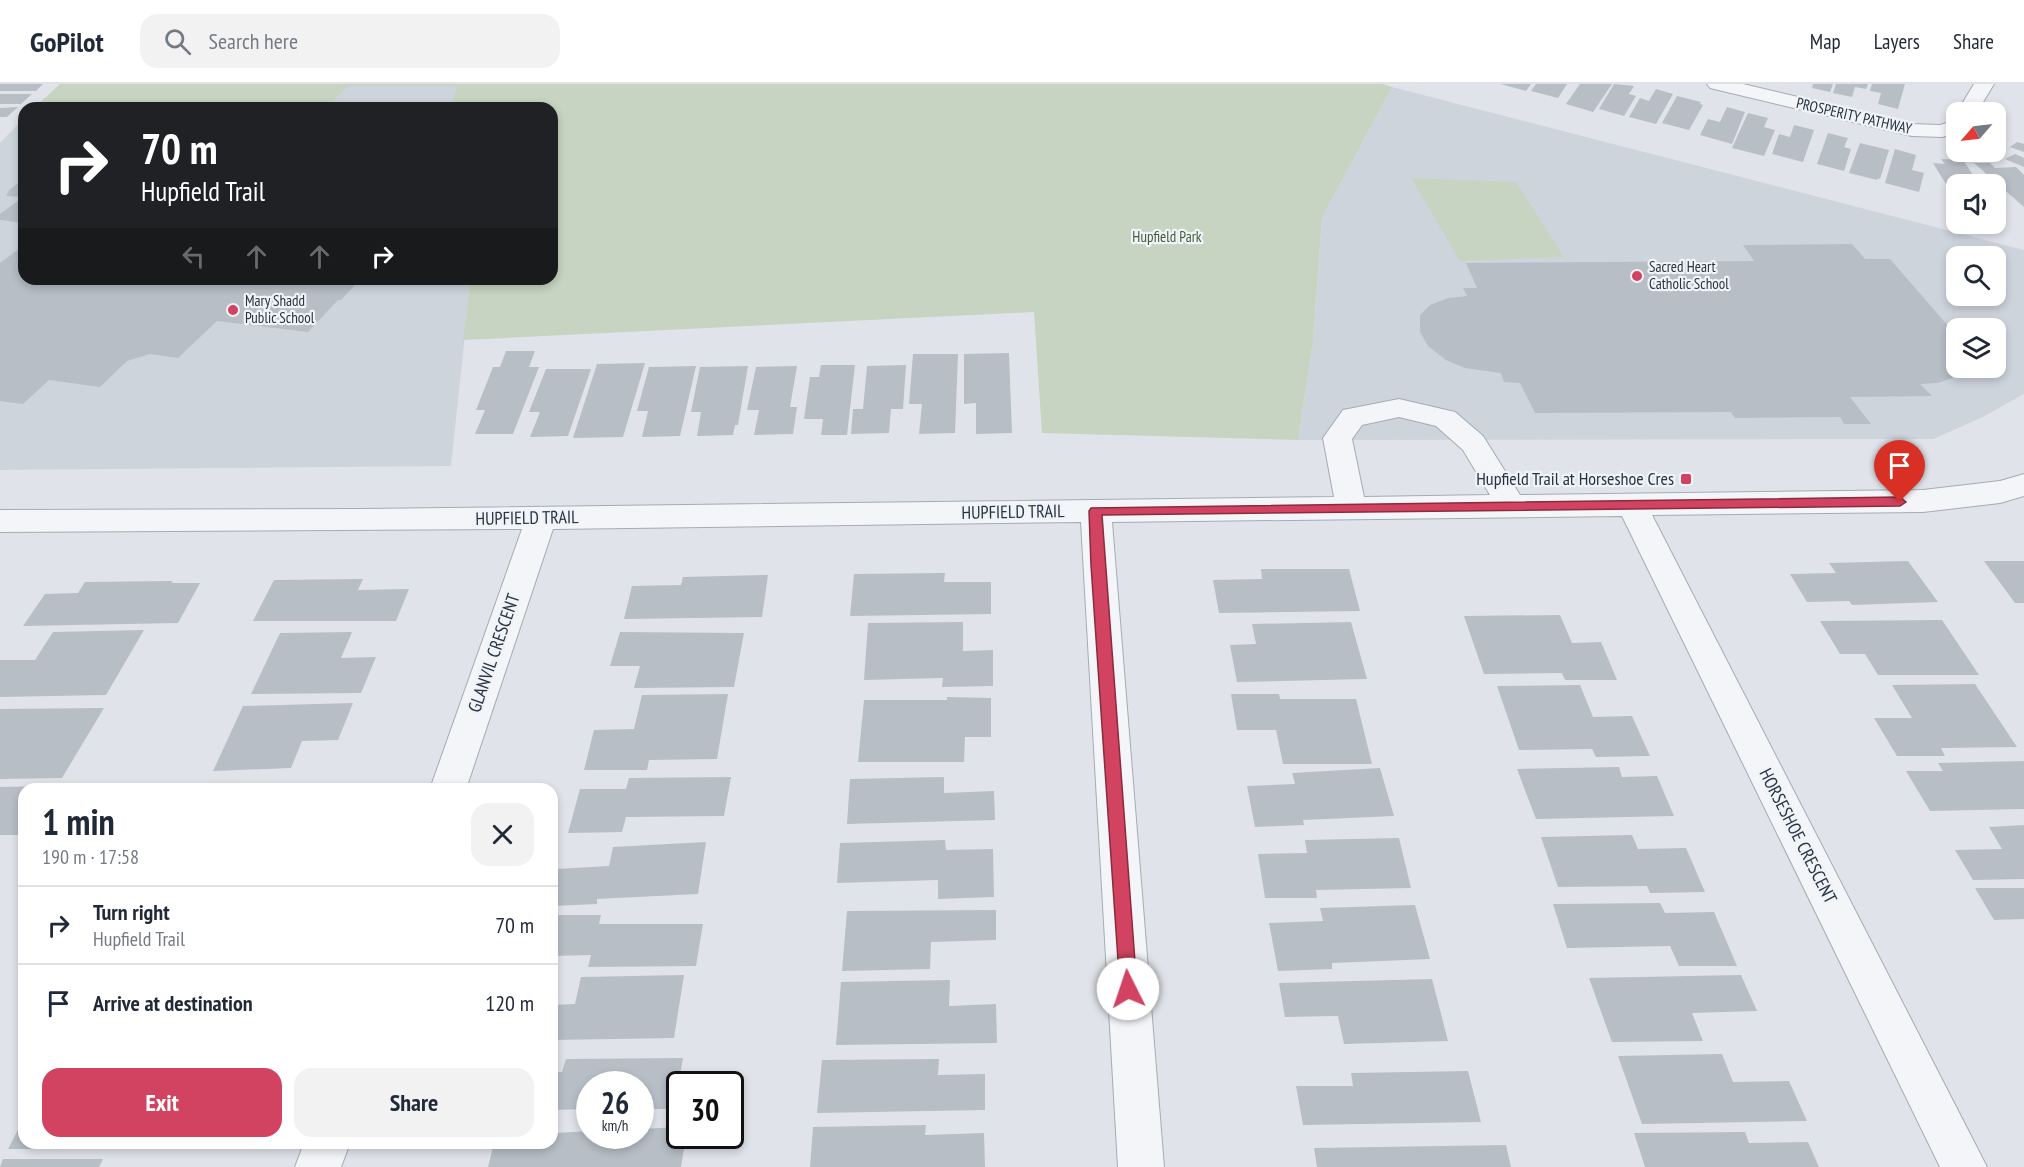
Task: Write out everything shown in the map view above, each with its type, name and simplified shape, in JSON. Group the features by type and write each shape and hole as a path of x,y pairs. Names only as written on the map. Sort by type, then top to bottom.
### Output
{"street":[{"name":"PROSPERITY PATHWAY","path":"1717,84 1912,130 1946,129"},
{"path":"1973,102 1984,84"},
{"path":"1351,508 1337,438 1353,417 1399,408 1445,419 1473,443 1511,506"},
{"name":"HUPFIELD TRAIL","path":"0,521 541,518 1923,501 2000,492 2024,485"},
{"name":"HORSESHOE CRESCENT","path":"1632,505 1964,1167"},
{"path":"1096,511 1099,588 1142,1167"},
{"name":"GLANVIL CRESCENT","path":"450,783 541,518"},
{"path":"318,1167 325,1149"}],"shaded area":[{"path":"349,86 458,86 453,102 332,102"},
{"name":"Sacred Heart Catholic School","path":"1392,87 1946,230 1946,234 1962,234 2024,250 2024,394 1983,417 1933,439 1298,440 1313,341 1322,218"},
{"name":"Mary Shadd Public School","path":"18,124 18,285 470,285 451,466 0,470 0,143"}],"green space":[{"name":"Hupfield Park","path":"60,84 1383,84 1392,87 1322,218 1313,341 1298,440 1042,433 1034,312 463,340 470,285 558,285 558,102 453,102 457,86 349,86 332,102 40,102"},
{"path":"1411,178 1516,182 1564,257 1460,261"}],"building":[{"path":"0,84 43,84 36,91 0,91"},
{"path":"1501,84 1531,84 1526,91"},
{"path":"1536,84 1567,84 1558,98 1531,91"},
{"path":"1580,84 1612,84 1593,112 1566,104"},
{"path":"1614,84 1634,86 1629,94 1636,96 1624,116 1599,109"},
{"path":"1813,84 1833,84 1830,92 1812,88"},
{"path":"1836,84 1868,84 1866,89 1855,87 1852,97 1833,93"},
{"path":"1872,84 1905,84 1898,109 1878,104 1881,93 1870,91"},
{"path":"1656,89 1673,94 1656,124 1629,117 1640,98 1649,101"},
{"path":"0,94 32,94 18,104 0,104"},
{"path":"1677,96 1701,102 1700,104 1703,105 1689,130 1662,123"},
{"path":"18,107 7,117 0,117 0,108"},
{"path":"1727,107 1745,112 1732,144 1700,135 1708,119 1720,122"},
{"path":"1748,113 1768,118 1764,127 1775,130 1764,156 1732,148"},
{"path":"1794,125 1814,130 1803,162 1772,154 1779,134 1790,137"},
{"path":"1828,133 1848,138 1844,147 1851,149 1844,171 1817,164"},
{"path":"2017,142 2024,144 2024,152 2010,147"},
{"path":"1860,143 1889,150 1880,179 1849,173"},
{"path":"1895,149 1916,155 1912,170 1924,173 1919,192 1885,183"},
{"path":"2015,154 2024,158 2024,167 2006,159"},
{"path":"1941,159 1946,159 1946,162 1964,162 1972,174 1946,174 1946,184 1933,163 1945,164"},
{"path":"1974,163 1990,163 1995,168 2016,167 2024,175 2024,207 2006,191 2006,174 1986,174"},
{"path":"18,183 18,197 6,196 9,190"},
{"path":"18,201 18,222 0,220 0,214"},
{"path":"1852,244 1865,259 1890,259 1946,323 1946,378 1952,378 1938,383 1920,384 1932,396 1850,397 1871,424 1844,424 1840,417 1735,418 1731,412 1535,413 1520,383 1504,382 1501,373 1465,368 1446,360 1428,346 1420,332 1420,315 1430,305 1448,298 1467,296 1463,288 1477,288 1466,263 1754,261 1743,245"},
{"path":"18,250 18,285 355,285 308,332 217,321 178,358 150,354 127,361 100,387 49,380 23,404 0,401 0,263"},
{"path":"506,351 535,351 529,367 539,367 513,434 475,434 485,410 476,410 493,367 500,367"},
{"path":"1009,353 1012,433 976,434 976,403 964,404 964,354"},
{"path":"913,354 958,354 955,433 919,434 922,404 909,404"},
{"path":"645,363 623,437 573,438 597,364"},
{"path":"821,365 855,365 847,435 821,435 823,419 804,419 810,377 819,377"},
{"path":"906,365 903,409 891,409 889,433 851,434 853,409 863,409 867,366"},
{"path":"696,366 680,436 642,437 648,411 637,411 649,367"},
{"path":"748,366 738,425 735,425 733,435 697,436 701,412 691,412 700,367"},
{"path":"797,366 790,407 797,407 793,434 754,435 759,410 747,410 756,367"},
{"path":"546,369 591,369 568,436 530,437 540,412 529,412"},
{"path":"1908,561 1938,602 1852,605 1849,601 1807,602 1790,574 1836,573 1829,563"},
{"path":"1984,561 2024,561 2024,603 2015,603"},
{"path":"1261,569 1349,569 1360,611 1219,613 1213,580 1262,579"},
{"path":"945,573 944,582 991,582 991,614 850,616 854,574"},
{"path":"768,575 762,617 624,619 632,586 681,585 683,577"},
{"path":"363,579 358,590 409,589 396,621 253,621 274,580"},
{"path":"173,581 171,583 200,583 178,623 23,626 45,594 78,593 85,582"},
{"path":"1560,615 1572,643 1601,642 1617,680 1565,680 1562,673 1484,674 1464,616"},
{"path":"1942,620 1979,675 1878,675 1865,654 1840,654 1820,621"},
{"path":"963,622 963,651 993,650 993,686 942,687 943,678 864,680 868,623"},
{"path":"1351,622 1367,679 1237,682 1230,645 1256,644 1252,624"},
{"path":"144,630 106,695 0,697 0,660 35,660 53,632"},
{"path":"352,632 341,658 376,657 361,693 251,694 280,633"},
{"path":"620,632 744,633 734,687 634,688 640,666 610,666"},
{"path":"1975,684 2017,747 1941,748 1945,756 1897,756 1874,718 1912,718 1892,685"},
{"path":"1580,685 1593,717 1632,716 1650,756 1596,757 1592,749 1519,750 1497,686"},
{"path":"728,694 717,759 649,760 647,770 584,770 594,730 634,729 642,695"},
{"path":"1231,694 1279,694 1280,699 1356,699 1372,764 1283,764 1276,730 1237,730"},
{"path":"947,697 991,698 991,737 965,737 964,762 858,762 864,700 947,700"},
{"path":"353,703 338,740 302,741 291,768 213,771 243,706"},
{"path":"104,708 62,778 0,779 0,709"},
{"path":"2024,761 2024,809 1930,811 1906,771 1943,771 1938,763"},
{"path":"1619,767 1622,777 1657,776 1674,816 1536,819 1517,769"},
{"path":"1380,768 1394,816 1303,820 1304,825 1255,827 1247,786 1295,784 1292,773"},
{"path":"731,777 724,816 626,817 622,832 568,833 580,789 626,789 629,778"},
{"path":"944,777 944,793 994,791 995,820 847,824 850,779"},
{"path":"0,787 18,787 18,835 0,835"},
{"path":"2024,825 2024,879 1973,880 1955,850 2002,849 1989,827"},
{"path":"1632,835 1638,849 1686,848 1705,892 1650,893 1647,886 1558,887 1541,837"},
{"path":"1399,838 1411,888 1316,890 1317,898 1265,898 1258,854 1307,853 1305,840"},
{"path":"945,840 946,850 993,849 994,897 938,899 938,880 837,883 840,843"},
{"path":"706,842 698,894 597,899 597,904 558,906 558,869 609,866 613,847"},
{"path":"1975,888 2024,888 2024,919 1994,920"},
{"path":"1660,903 1665,913 1714,912 1737,966 1679,966 1670,946 1567,948 1553,904"},
{"path":"1415,905 1430,959 1332,963 1332,969 1278,971 1269,923 1323,921 1320,908"},
{"path":"996,910 996,940 931,942 930,969 842,971 847,911"},
{"path":"558,915 601,915 599,924 703,924 696,966 588,967 591,955 558,956"},
{"path":"684,975 674,1038 558,1040 558,1005 575,1004 581,977"},
{"path":"1741,975 1757,1011 1692,1013 1703,1041 1612,1042 1589,978"},
{"path":"1432,979 1448,1041 1344,1044 1338,1016 1285,1017 1279,983"},
{"path":"950,980 949,1006 996,1004 997,1043 836,1045 841,982"},
{"path":"1722,1054 1733,1082 1789,1081 1807,1121 1642,1124 1618,1056"},
{"path":"683,1058 681,1071 666,1071 666,1109 654,1109 654,1071 576,1071 576,1109 558,1110 558,1072 562,1072 566,1059"},
{"path":"939,1059 938,1075 985,1074 985,1110 817,1113 822,1060"},
{"path":"1468,1071 1481,1122 1303,1125 1296,1086 1353,1086 1351,1073"},
{"path":"926,1125 925,1135 984,1133 985,1167 810,1167 813,1127"},
{"path":"654,1128 666,1128 666,1149 684,1149 681,1167 488,1167 492,1149 558,1149 558,1133 576,1132 576,1149 654,1149"},
{"path":"18,1130 18,1149 8,1149"},
{"path":"1745,1132 1749,1143 1808,1142 1819,1167 1645,1167 1634,1133"},
{"path":"1506,1145 1511,1167 1317,1167 1314,1148"},
{"path":"3,1159 103,1159 99,1167 0,1167"}],"place":[{"name":"Sacred Heart Catholic School","path":"1637,276"},
{"name":"Mary Shadd Public School","path":"233,310"},
{"name":"Hupfield Trail at Horseshoe Cres","path":"1686,479"}],"route":[{"path":"1128,989 1096,511 1900,502"}]}
